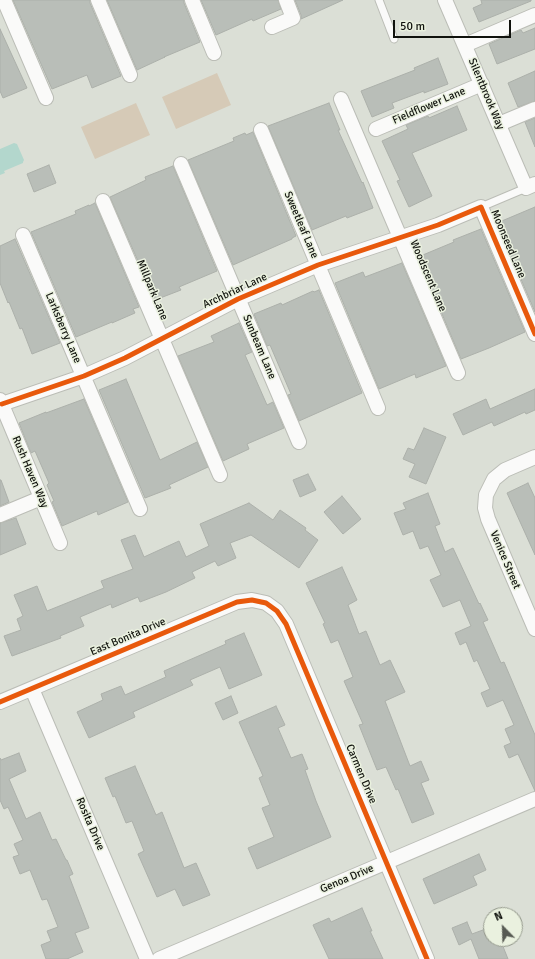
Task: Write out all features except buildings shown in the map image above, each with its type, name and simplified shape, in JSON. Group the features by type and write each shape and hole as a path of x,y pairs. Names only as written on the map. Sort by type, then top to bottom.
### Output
{"street":[{"path":"4,0 46,98"},
{"path":"98,0 130,75"},
{"path":"192,0 214,53"},
{"path":"272,27 293,18 286,0"},
{"name":"Silentbrook Way","path":"446,0 499,124 530,186"},
{"path":"465,45 535,15"},
{"name":"Fieldflower Lane","path":"376,129 482,84"},
{"name":"Woodscent Lane","path":"341,99 458,373"},
{"path":"499,124 535,109"},
{"name":"Sweetleaf Lane","path":"261,130 378,408"},
{"name":"Sunbeam Lane","path":"181,164 299,442"},
{"name":"Millpark Lane","path":"103,201 220,475"},
{"name":"Archbriar Lane","path":"1,402 84,376 125,358 238,299 318,265 438,225 481,207"},
{"name":"Moonseed Lane","path":"481,207 535,334"},
{"name":"Larksberry Lane","path":"23,235 140,509"},
{"name":"Rush Haven Way","path":"1,402 4,419 41,498 60,543"},
{"name":"Venice Street","path":"535,457 505,470 494,479 486,495 485,508 488,519 535,629"},
{"path":"0,515 41,498"},
{"name":"East Bonita Drive","path":"0,702 236,602 252,600 266,604"},
{"name":"Carmen Drive","path":"266,604 277,611 286,624 428,959"},
{"name":"Rosita Drive","path":"32,689 147,959"},
{"name":"Genoa Drive","path":"159,959 535,799"}],"lane":[{"path":"379,0 394,39"},
{"path":"481,207 530,186"}],"shaded area":[{"path":"217,73 231,105 176,129 162,97"},
{"path":"136,103 150,135 95,159 81,127"}],"water":[{"path":"14,143 17,144 24,160 23,163 4,171 5,173 0,175 0,149"}],"cycle path":[{"path":"2,404 84,376 125,358 238,299 318,265 438,225 481,207 535,334"},
{"path":"0,702 237,602 252,600 266,603 277,611 286,624 427,959"}]}
